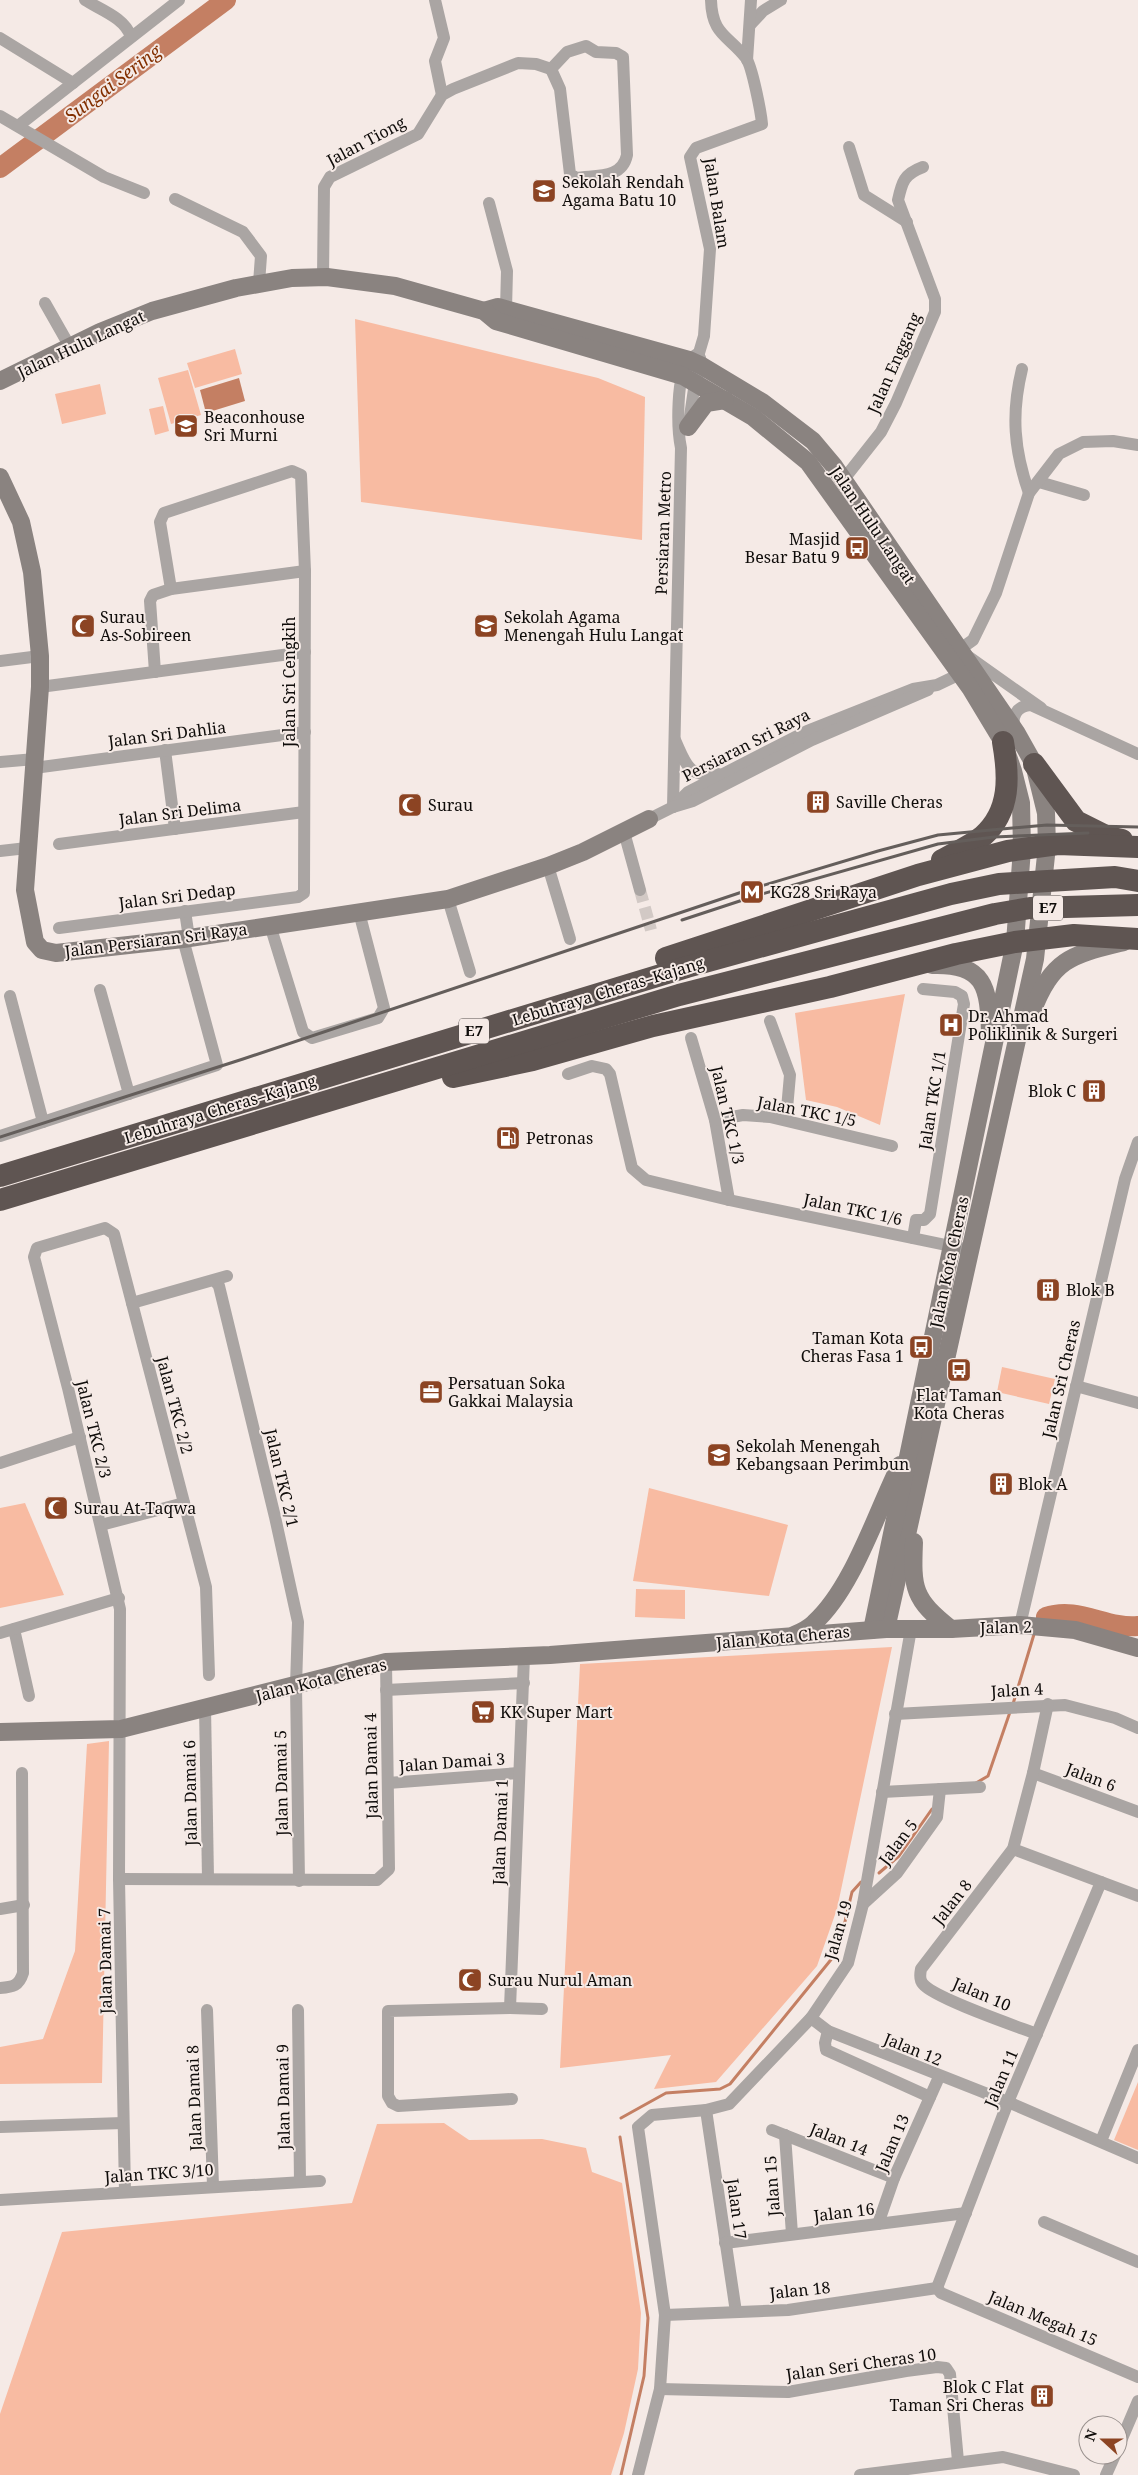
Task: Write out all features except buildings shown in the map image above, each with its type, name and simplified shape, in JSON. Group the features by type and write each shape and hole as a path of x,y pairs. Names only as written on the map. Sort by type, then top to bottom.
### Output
{"highway":[{"path":"918,875 984,835 1001,814 1008,785 1010,737"},
{"path":"1034,764 1076,821 1108,837 1138,844"},
{"path":"484,1028 587,984 918,875 1022,849 1047,846 1138,847"},
{"name":"Lebuhraya Cheras–Kajang","path":"0,1176 687,967 951,894 999,884 1115,877 1138,881"},
{"name":"Lebuhraya Cheras–Kajang","path":"0,1200 679,995 959,923 1030,908 1138,905"},
{"path":"272,1117 296,1115 418,1084 534,1060 652,1026 830,987 1015,942 1036,949 1074,935 1137,939"}],"main road":[{"name":"Jalan Hulu Langat","path":"0,380 152,311 188,300 259,283 292,278 322,277 395,286 484,311 496,320 694,367 725,400 753,417 808,462 834,495 858,532 960,674 1034,764 1046,813 1047,846 1036,949"},
{"name":"Jalan Hulu Langat","path":"484,311 498,307 506,309 694,367 762,402 813,441 844,479 959,650 1010,737 1013,770 1021,803 1022,849 1015,942"},
{"path":"688,428 706,403 725,400"},
{"name":"Jalan Persiaran Sri Raya","path":"0,477 23,530 32,572 40,656 40,687 25,890 32,934 37,945 42,950 56,953 186,938 448,899 548,866 649,819"},
{"path":"1011,1067 1042,986 1053,972 1078,955 1137,939"},
{"name":"Jalan Kota Cheras","path":"879,1630 911,1443 1015,942"},
{"name":"Jalan Kota Cheras","path":"879,1630 916,1493 1036,949"},
{"path":"916,966 946,964 964,967 980,979 988,1002 991,1064"},
{"path":"792,1637 812,1625 836,1598 911,1443"},
{"path":"916,1493 913,1567 915,1589 930,1612 951,1629"},
{"name":"Jalan 2","path":"879,1630 951,1629 1020,1624 1075,1630 1138,1648"},
{"name":"Jalan Kota Cheras","path":"0,1732 121,1729 386,1662 524,1657 879,1630"}],"street":[{"path":"84,0 122,22 129,29 131,37"},
{"path":"20,128 73,82 179,0"},
{"path":"435,0 444,38 435,61 442,95 518,64 536,64 551,69 560,90 570,174 576,178 620,170 627,156 622,57 616,53 596,52 586,46 567,52 551,69"},
{"name":"Jalan Balam","path":"694,367 704,336 710,248 690,157 696,148 762,124 747,60 718,29 712,16 711,0"},
{"path":"747,60 751,0"},
{"path":"750,25 763,12 781,0"},
{"path":"0,38 73,82"},
{"name":"Jalan Tiong","path":"322,277 324,187 330,177 418,134 442,95"},
{"path":"0,116 104,177 144,193"},
{"path":"849,147 864,195 907,222"},
{"name":"Jalan Enggang","path":"844,479 880,432 896,403 935,312 935,299 898,200 902,184 910,172 923,167"},
{"path":"175,198 243,232 262,256 259,283"},
{"path":"489,203 507,271 506,309"},
{"path":"45,303 70,347"},
{"name":"Persiaran Metro","path":"681,448 688,428 694,367"},
{"name":"Persiaran Metro","path":"672,807 681,448 678,432 694,367"},
{"path":"1022,369 1015,398 1014,423 1017,454 1028,493"},
{"path":"1138,445 1113,441 1083,442 1059,454 1039,482 1028,493 996,593 973,640 959,650 1041,708 1138,754"},
{"name":"Jalan Sri Cengkih","path":"171,589 160,522 164,512 292,471 301,475 305,571 304,893 298,896"},
{"path":"1039,482 1084,495"},
{"path":"155,672 150,601 153,595 171,589 305,571"},
{"path":"40,687 305,652"},
{"path":"0,661 40,656"},
{"name":"Persiaran Sri Raya","path":"672,807 693,801 812,740 899,705 960,674"},
{"name":"Persiaran Sri Raya","path":"672,807 688,792 807,731 913,689 937,685"},
{"path":"1010,737 1016,712 1023,705 1041,708"},
{"name":"Jalan Sri Dahlia","path":"0,762 34,763 165,750 305,732"},
{"name":"Persiaran Metro","path":"674,738 689,769 696,774 704,776 730,772"},
{"path":"165,750 175,829"},
{"name":"Jalan Persiaran Sri Raya","path":"649,819 672,807"},
{"name":"Jalan Sri Delima","path":"59,844 304,812"},
{"path":"624,832 640,890"},
{"path":"0,851 27,848"},
{"path":"548,866 570,939"},
{"name":"Jalan Sri Dedap","path":"59,928 298,896"},
{"path":"448,899 470,972"},
{"path":"0,1136 217,1065 186,938 185,912"},
{"path":"270,925 303,1032 312,1038 378,1018 382,1014 384,1008 359,912"},
{"name":"Jalan TKC 1/1","path":"913,1238 916,1220 924,1220 930,1214 964,1004 962,996 955,992 923,989"},
{"path":"100,990 129,1094"},
{"path":"10,996 43,1122"},
{"path":"770,1021 790,1075 786,1120"},
{"name":"Jalan TKC 1/3","path":"691,1038 716,1120 729,1200"},
{"name":"Jalan TKC 1/6","path":"568,1074 592,1066 606,1069 610,1074 632,1168 646,1180 729,1200 970,1250"},
{"name":"Jalan TKC 1/5","path":"716,1120 743,1115 786,1120 892,1146"},
{"name":"Jalan Sri Cheras","path":"1020,1624 1125,1179 1134,1164 1138,1142"},
{"name":"Jalan TKC 2/2","path":"34,1257 37,1248 105,1228 114,1234 206,1587 209,1675"},
{"name":"Jalan TKC 2/3","path":"34,1257 119,1598 121,1729"},
{"name":"Jalan TKC 2/1","path":"132,1303 221,1278 219,1286 298,1622 296,1686"},
{"path":"1076,1386 1138,1403"},
{"path":"1,1460 80,1437"},
{"path":"101,1525 184,1503"},
{"path":"0,1633 119,1598"},
{"path":"14,1628 29,1696"},
{"name":"Jalan 19","path":"665,2314 638,2127 652,2115 706,2110 729,2104 810,2018 848,1963 863,1904 894,1714 911,1629"},
{"name":"Jalan Damai 1","path":"510,2008 524,1657"},
{"name":"Jalan Damai 4","path":"298,1880 377,1880 389,1869 386,1662"},
{"path":"386,1690 524,1683"},
{"name":"Jalan Damai 5","path":"296,1686 298,1880"},
{"name":"Jalan 4","path":"894,1714 1048,1704 1065,1705 1115,1718 1138,1728"},
{"name":"Jalan 8","path":"919,1976 921,1969 1013,1849 1033,1773 1048,1704"},
{"name":"Jalan Damai 6","path":"205,1707 208,1878"},
{"name":"Jalan Damai 7","path":"121,1729 119,1879 125,2192"},
{"path":"0,1988 13,1986 20,1982 23,1973 22,1773"},
{"name":"Jalan Damai 3","path":"388,1783 519,1773"},
{"name":"Jalan 6","path":"1033,1773 1138,1812"},
{"name":"Jalan 5","path":"882,1792 980,1787"},
{"name":"Jalan 5","path":"863,1904 897,1873 937,1817 940,1789"},
{"path":"1013,1849 1138,1896"},
{"path":"119,1879 298,1880"},
{"name":"Jalan 11","path":"937,2288 1008,2102 1101,1882"},
{"path":"0,1909 24,1905"},
{"name":"Jalan 10","path":"919,1976 923,1984 953,2001 1037,2034"},
{"path":"512,2099 398,2106 392,2103 388,2096 388,2011 542,2009"},
{"name":"Jalan Damai 8","path":"207,2010 213,2186"},
{"name":"Jalan Damai 9","path":"298,2010 300,2182"},
{"name":"Jalan 12","path":"810,2018 828,2031 1008,2102 1138,2158"},
{"path":"828,2031 825,2043 826,2050 930,2097"},
{"path":"1101,2142 1138,2050"},
{"name":"Jalan 13","path":"878,2224 894,2178 939,2076"},
{"name":"Jalan 17","path":"706,2110 736,2312"},
{"path":"0,2127 124,2123"},
{"name":"Jalan 14","path":"772,2130 894,2178"},
{"name":"Jalan 15","path":"785,2135 792,2234"},
{"name":"Jalan TKC 3/10","path":"0,2200 320,2181"},
{"name":"Jalan 16","path":"725,2243 966,2213"},
{"path":"1044,2222 1138,2262"},
{"name":"Jalan 18","path":"665,2314 788,2310 937,2288"},
{"name":"Jalan Megah 15","path":"937,2288 941,2293 1138,2377"},
{"path":"638,2475 660,2389 665,2314"},
{"name":"Jalan Seri Cheras 10","path":"660,2389 788,2392 906,2371 937,2367 946,2368 950,2374 958,2461"},
{"path":"1128,2424 1138,2401"},
{"path":"860,2475 958,2461 1003,2457 1074,2475"}],"shaded area":[{"path":"355,319 598,378 645,397 642,540 361,502"},
{"path":"235,349 242,374 195,388 187,363"},
{"path":"188,370 201,415 171,424 158,378"},
{"path":"239,378 245,401 206,413 200,390"},
{"path":"100,384 106,414 62,424 55,394"},
{"path":"163,406 169,431 155,435 149,409"},
{"path":"905,994 880,1125 837,1107 806,1100 795,1013"},
{"path":"1002,1367 1055,1379 1049,1404 997,1392"},
{"path":"649,1488 788,1525 769,1596 633,1581"},
{"path":"25,1503 64,1595 0,1608 0,1508"},
{"path":"636,1589 685,1590 685,1619 635,1617"},
{"path":"892,1647 837,1909 817,1966 716,2082 654,2089 671,2055 560,2068 580,1664"},
{"path":"109,1741 102,2083 0,2084 0,2047 43,2039 75,1951 87,1744"},
{"path":"1138,2082 1138,2150 1114,2140"},
{"path":"444,2123 469,2140 542,2139 586,2148 592,2172 622,2183 641,2313 638,2369 624,2433 611,2475 0,2475 0,2414 62,2232 352,2203 377,2124"}],"waterway":[{"name":"Sungai Sering","path":"0,168 226,0"},
{"path":"1046,1617 1069,1614 1126,1626 1138,1626"},
{"path":"1013,1704 1035,1631"},
{"path":"976,1783 988,1776 1010,1712"},
{"path":"879,1873 899,1856 932,1809"},
{"path":"621,2118 666,2093 720,2089 730,2084 838,1951 852,1892 861,1882"},
{"path":"620,2137 648,2318 644,2376 621,2475"}],"tunnel":[{"path":"640,890 651,930"}],"railway":[{"path":"0,1137 243,1059 751,889 878,851 938,835 991,830 1047,825 1138,827"},
{"path":"682,920 755,896 938,844 994,837 1088,833"}],"place":[{"name":"Sekolah Rendah Agama Batu 10","path":"544,191"},
{"name":"Beaconhouse Sri Murni","path":"186,426"},
{"name":"Masjid Besar Batu 9","path":"857,548"},
{"name":"Surau As-Sobireen","path":"83,626"},
{"name":"Sekolah Agama Menengah Hulu Langat","path":"486,626"},
{"name":"Saville Cheras","path":"818,802"},
{"name":"Surau","path":"410,805"},
{"name":"KG28 Sri Raya","path":"752,892"},
{"name":"Dr. Ahmad Poliklinik & Surgeri","path":"951,1025"},
{"name":"Blok C","path":"1094,1091"},
{"name":"Petronas","path":"508,1138"},
{"name":"Blok B","path":"1048,1290"},
{"name":"Taman Kota Cheras Fasa 1","path":"921,1347"},
{"name":"Flat Taman Kota Cheras","path":"959,1370"},
{"name":"Persatuan Soka Gakkai Malaysia","path":"431,1392"},
{"name":"Sekolah Menengah Kebangsaan Perimbun","path":"719,1455"},
{"name":"Blok A","path":"1001,1484"},
{"name":"Surau At-Taqwa","path":"56,1508"},
{"name":"KK Super Mart","path":"483,1712"},
{"name":"Surau Nurul Aman","path":"470,1980"},
{"name":"Blok C Flat Taman Sri Cheras","path":"1042,2396"}]}
